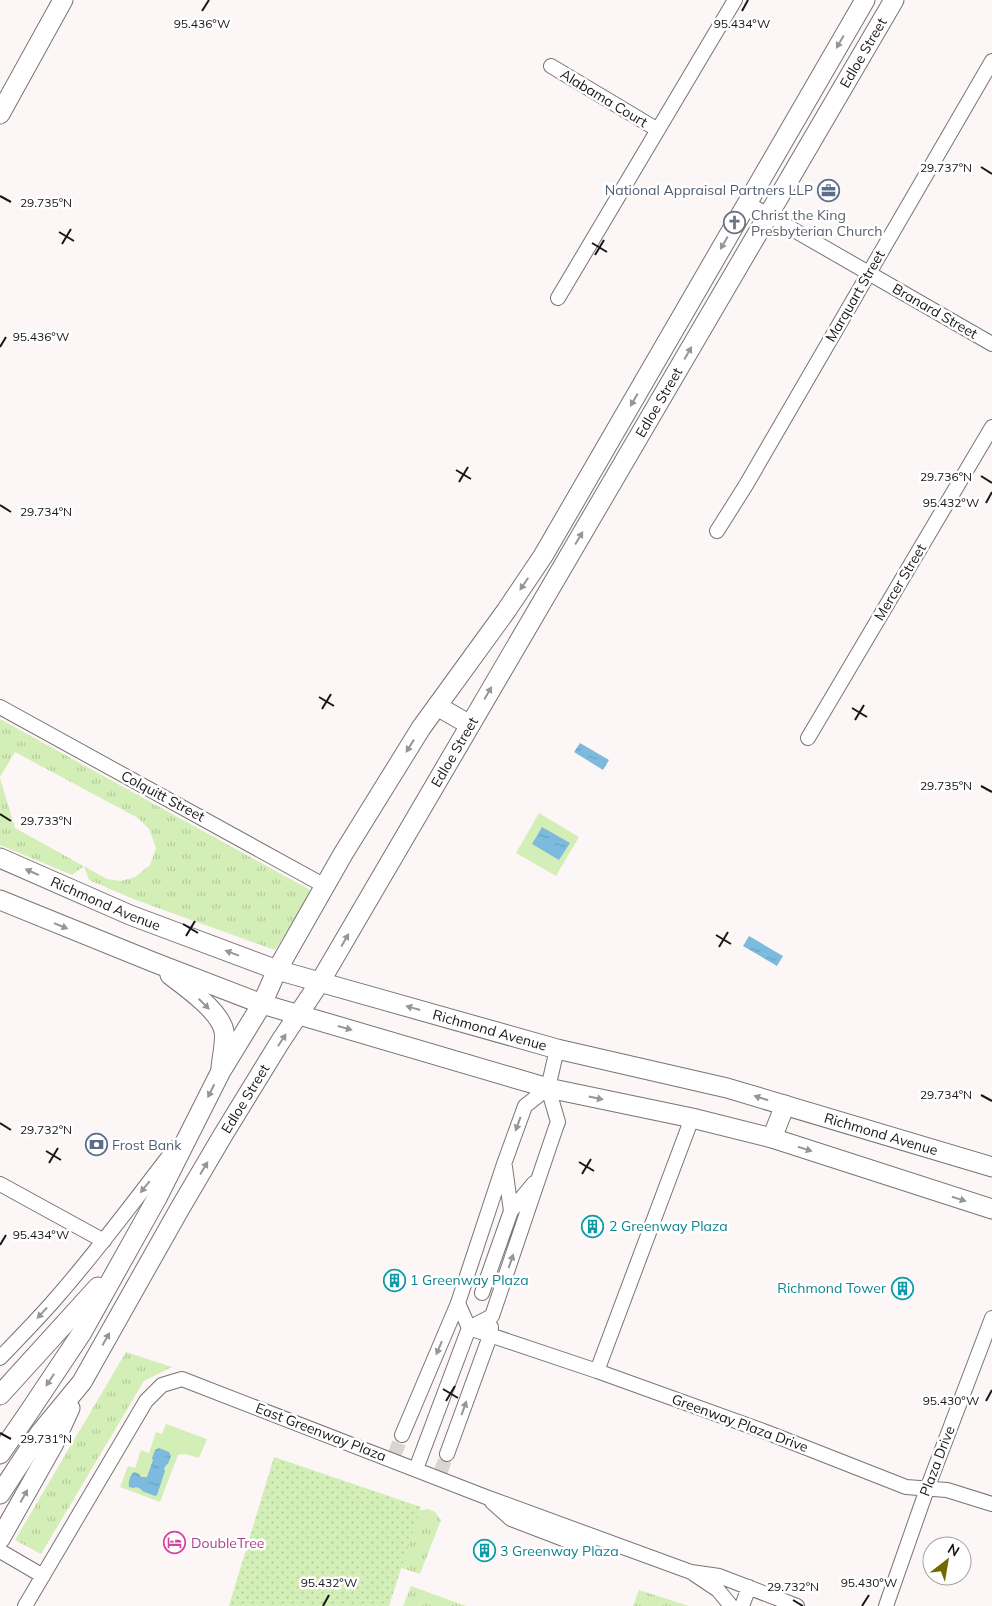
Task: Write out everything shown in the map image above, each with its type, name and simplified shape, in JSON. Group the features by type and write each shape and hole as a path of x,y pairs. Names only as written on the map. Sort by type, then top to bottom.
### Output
{"main road":[{"path":"0,114 63,0"},
{"name":"Edloe Street","path":"0,1454 81,1334 167,1180 221,1070 262,1004 277,970 325,886 421,728 506,611 543,556 865,0"},
{"name":"Edloe Street","path":"0,1494 40,1433 82,1382 189,1192 298,1014 320,982 894,0"},
{"path":"648,376 668,388"},
{"path":"543,556 561,568"},
{"path":"438,706 470,726"},
{"name":"Richmond Avenue","path":"0,858 130,915 277,970 557,1049 727,1088 992,1167"},
{"path":"0,900 262,1004 548,1088 692,1118 772,1138 992,1209"},
{"path":"153,962 195,994 216,1015 224,1031 221,1070"},
{"path":"772,1138 784,1105"},
{"path":"167,1180 189,1192"},
{"path":"0,1395 124,1258"},
{"path":"0,1539 53,1445 82,1382"}],"street":[{"name":"Alabama Court","path":"558,298 735,0"},
{"name":"Marquart Street","path":"718,531 992,61"},
{"name":"Alabama Court","path":"551,66 658,130"},
{"name":"Branard Street","path":"747,203 992,344"},
{"name":"Mercer Street","path":"808,738 992,427"},
{"name":"Colquitt Street","path":"0,707 325,886"},
{"path":"447,1454 490,1336 492,1316 558,1122 548,1088 557,1049"},
{"path":"402,1435 458,1304 525,1106 548,1088"},
{"path":"598,1371 692,1118"},
{"name":"Edloe Street","path":"0,1358 57,1297 104,1241 136,1197 197,1121"},
{"path":"504,1164 511,1210"},
{"path":"482,1293 511,1210 539,1177"},
{"path":"0,1184 104,1241"},
{"path":"458,1304 469,1328"},
{"path":"416,1469 469,1328 492,1316"},
{"name":"Plaza Drive","path":"886,1606 927,1489 992,1318"},
{"name":"Greenway Plaza Drive","path":"469,1328 598,1371 766,1432 906,1487 947,1490 992,1504"},
{"name":"East Greenway Plaza","path":"25,1606 146,1401 162,1385 182,1379 486,1497 511,1519 571,1542 598,1538 691,1572"},
{"path":"0,1551 43,1576"},
{"path":"691,1572 719,1576 797,1606"},
{"path":"691,1572 718,1590 731,1606"},
{"path":"742,1606 749,1587"}],"green space":[{"path":"0,719 312,891 275,950 136,900 89,880 84,866 107,879 121,881 135,877 150,865 156,848 149,829 138,818 15,752 0,777"},
{"path":"0,778 15,828 84,866 72,875 0,845"},
{"path":"539,813 579,837 556,876 516,853"},
{"path":"126,1352 172,1367 144,1381 41,1554 15,1540"},
{"path":"166,1424 207,1439 199,1458 185,1454 178,1455 160,1502 120,1487 128,1466 135,1468 141,1450 149,1453 156,1432 162,1434"},
{"path":"274,1457 421,1507 389,1606 229,1606"},
{"path":"428,1509 435,1512 441,1520 420,1574 396,1566 413,1512"},
{"path":"411,1586 466,1606 403,1606"},
{"path":"639,1590 689,1606 633,1606"}],"water":[{"path":"580,743 609,760 603,770 574,752"},
{"path":"542,827 570,843 559,860 532,844"},
{"path":"749,936 783,956 777,966 743,946"},
{"path":"159,1448 169,1452 171,1456 164,1469 157,1495 155,1496 136,1487 129,1487 131,1475 134,1472 141,1477 147,1477 155,1450"}],"tunnel":[{"path":"394,1456 402,1435"},
{"path":"440,1474 447,1454"}],"place":[{"name":"National Appraisal Partners LLP","path":"829,190"},
{"name":"Christ the King Presbyterian Church","path":"735,223"},
{"name":"Frost Bank","path":"96,1145"},
{"name":"2 Greenway Plaza","path":"593,1226"},
{"name":"1 Greenway Plaza","path":"394,1280"},
{"name":"Richmond Tower","path":"902,1288"},
{"name":"DoubleTree","path":"175,1543"},
{"name":"3 Greenway Plaza","path":"484,1551"}]}
